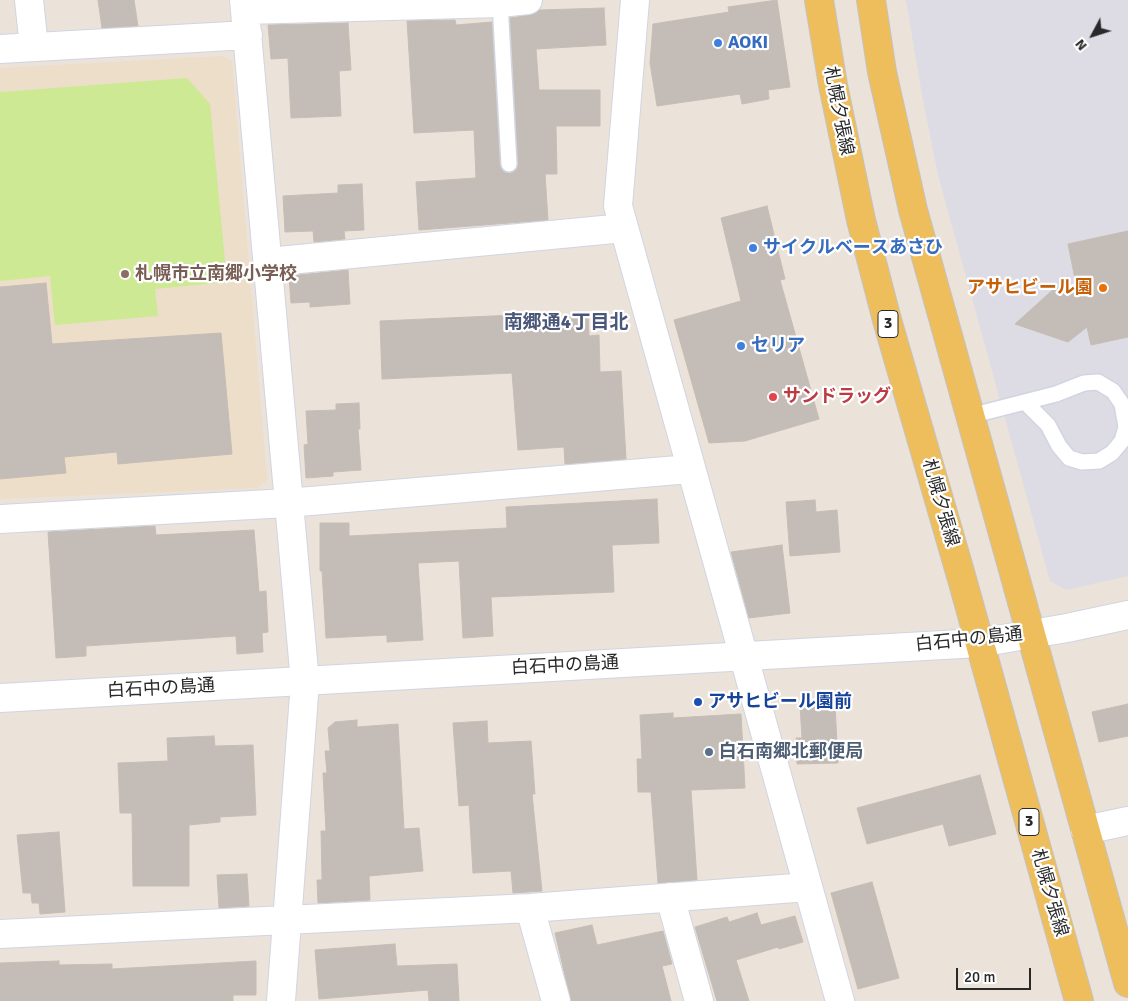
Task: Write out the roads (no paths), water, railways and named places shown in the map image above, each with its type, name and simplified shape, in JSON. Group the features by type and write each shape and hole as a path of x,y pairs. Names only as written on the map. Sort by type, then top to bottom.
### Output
{"main road":[{"name":"札幌夕張線","path":"819,0 833,85 861,220 887,320 1079,1001"},
{"path":"871,0 884,81 908,192 1128,983"}],"street":[{"path":"29,0 34,47"},
{"path":"0,49 34,47 246,15 404,2 500,3 528,0"},
{"path":"635,0 618,206 840,1001"},
{"path":"246,15 287,503 305,682 281,1001"},
{"path":"268,262 624,228"},
{"path":"0,519 287,503 690,469"},
{"name":"白石中の島通","path":"0,698 979,643 1128,615"},
{"path":"1085,830 1128,821"},
{"path":"0,934 530,908 808,887"},
{"path":"670,897 698,1001"},
{"path":"530,908 556,1001"}],"lane":[{"path":"500,3 509,164"},
{"path":"970,416 1056,394 1084,382 1098,382 1113,392 1122,404 1126,427 1122,441 1112,453 1100,460 1082,462 1069,458 1059,446 1048,425 1025,402"}],"place":[{"name":"AOKI","path":"718,43"},
{"name":"サイクルベースあさひ","path":"753,248"},
{"name":"札幌市立南郷小学校","path":"125,274"},
{"name":"アサヒビール園","path":"1103,288"},
{"name":"セリア","path":"741,346"},
{"name":"サンドラッグ","path":"773,397"},
{"name":"アサヒビール園前","path":"698,702"},
{"name":"白石南郷北郵便局","path":"709,752"}],"district":[{"name":"南郷通4丁目北","path":"566,323"}]}
